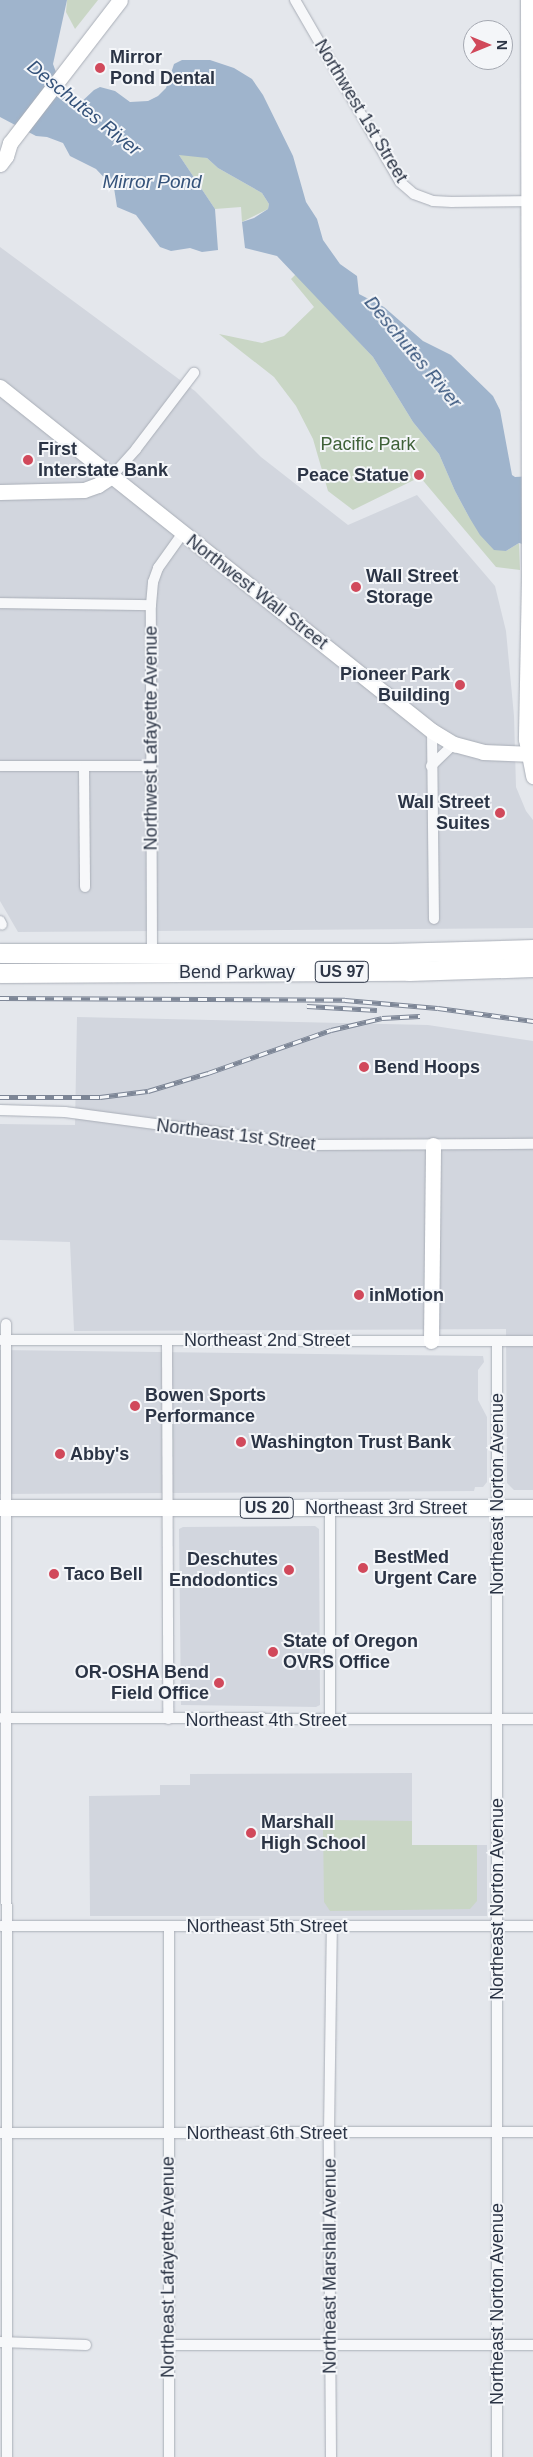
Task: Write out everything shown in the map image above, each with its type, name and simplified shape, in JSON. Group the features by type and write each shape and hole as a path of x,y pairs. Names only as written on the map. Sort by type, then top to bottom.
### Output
{"highway":[{"name":"Bend Parkway","path":"0,953 409,953 533,949"},
{"name":"Bend Parkway","path":"0,973 409,971 533,967"}],"main road":[{"path":"0,164 6,156 5,146 120,0"},
{"path":"528,0 531,76 530,754 533,776"},
{"name":"Northwest Wall Street","path":"0,387 432,731 454,744 483,752 530,754"},
{"path":"0,492 84,490 98,485 112,476"},
{"path":"431,1341 433,1145"},
{"name":"Northeast 3rd Street","path":"3,1508 533,1508"}],"street":[{"name":"Northwest 1st Street","path":"295,0 400,182 414,194 433,201 531,201"},
{"path":"112,476 136,449 194,373"},
{"name":"Northwest Lafayette Avenue","path":"152,953 151,605 153,582 158,568 183,533"},
{"path":"0,603 151,605"},
{"path":"432,731 430,766 434,919"},
{"path":"430,766 454,744"},
{"path":"0,766 151,766"},
{"path":"84,767 85,887"},
{"name":"Northeast 1st Street","path":"0,1110 65,1112 285,1144 533,1144"},
{"path":"6,1324 3,1340 3,2342 7,2457"},
{"name":"Northeast 2nd Street","path":"3,1340 533,1341"},
{"path":"167,1340 168,1719"},
{"name":"Northeast Norton Avenue","path":"497,1341 497,2457"},
{"path":"330,1508 330,1720"},
{"name":"Northeast 4th Street","path":"3,1718 533,1719"},
{"name":"Northeast 5th Street","path":"3,1926 533,1926"},
{"name":"Northeast Lafayette Avenue","path":"169,1926 167,2133 169,2457"},
{"name":"Northeast Marshall Avenue","path":"332,1926 329,2132 332,2457"},
{"name":"Northeast 6th Street","path":"4,2133 533,2132"},
{"path":"3,2342 86,2345"},
{"path":"169,2345 533,2345"}],"shaded area":[{"path":"0,247 195,391 261,457 348,525 417,495 495,586 506,631 514,716 516,787 526,811 533,820 533,928 18,932 0,901"},
{"path":"77,1017 428,1025 533,1041 533,1490 514,1490 507,1483 506,1329 74,1331 70,1242 0,1240 0,1124 75,1125"},
{"path":"0,1350 483,1356 484,1362 478,1370 478,1400 487,1417 487,1482 483,1487 475,1487 474,1491 0,1494"},
{"path":"315,1526 319,1529 320,1705 316,1707 181,1705 179,1529 183,1527"},
{"name":"Marshall High School","path":"412,1773 412,1845 487,1845 487,1916 90,1916 89,1796 160,1795 160,1785 190,1785 190,1774"}],"green space":[{"path":"67,0 98,0 75,29 66,12"},
{"path":"191,154 207,158 218,168 262,193 269,204 268,209 242,222 241,207 215,209 179,155"},
{"name":"Pacific Park","path":"296,274 373,357 413,422 439,454 469,517 506,551 519,543 520,570 496,567 420,477 353,510 328,491 313,439 296,406 274,377 219,334 262,343 284,336 314,307 291,279"},
{"path":"331,1820 412,1821 412,1845 477,1845 477,1901 470,1909 330,1911 324,1902 323,1826"}],"water":[{"path":"0,0 67,0 53,64 65,97 77,106 94,90 100,87 115,91 130,102 148,101 158,96 166,88 174,64 182,60 210,60 234,68 252,79 263,95 293,156 306,202 317,219 323,240 340,264 357,276 359,294 384,307 423,341 451,355 493,396 500,410 512,475 515,477 533,476 533,547 519,543 506,551 494,550 480,535 469,517 439,454 413,422 373,357 277,256 245,248 242,222 254,218 268,209 269,204 262,193 218,168 207,158 179,155 215,209 218,250 202,252 190,248 171,251 160,247 136,215 117,207 114,188 96,169 70,156 63,143 47,137 36,136 0,117"}],"railway":[{"path":"0,998 345,1000 438,1008 533,1021"},
{"path":"307,1006 377,1010"},
{"path":"0,1097 100,1097 148,1091 208,1073 331,1030 382,1018 420,1016"}],"place":[{"name":"Mirror Pond Dental","path":"100,68"},
{"name":"First Interstate Bank","path":"28,460"},
{"name":"Peace Statue","path":"419,475"},
{"name":"Wall Street Storage","path":"356,587"},
{"name":"Pioneer Park Building","path":"460,685"},
{"name":"Wall Street Suites","path":"500,813"},
{"name":"Bend Hoops","path":"364,1067"},
{"name":"inMotion","path":"359,1295"},
{"name":"Bowen Sports Performance","path":"135,1406"},
{"name":"Washington Trust Bank","path":"241,1442"},
{"name":"Abby's","path":"60,1454"},
{"name":"BestMed Urgent Care","path":"363,1568"},
{"name":"Deschutes Endodontics","path":"289,1570"},
{"name":"Taco Bell","path":"54,1574"},
{"name":"State of Oregon OVRS Office","path":"273,1652"},
{"name":"OR-OSHA Bend Field Office","path":"219,1683"},
{"name":"Marshall High School","path":"251,1833"}],"water label":[{"name":"Deschutes River","path":"84,108"},
{"name":"Mirror Pond","path":"152,182"},
{"name":"Deschutes River","path":"413,352"}]}
